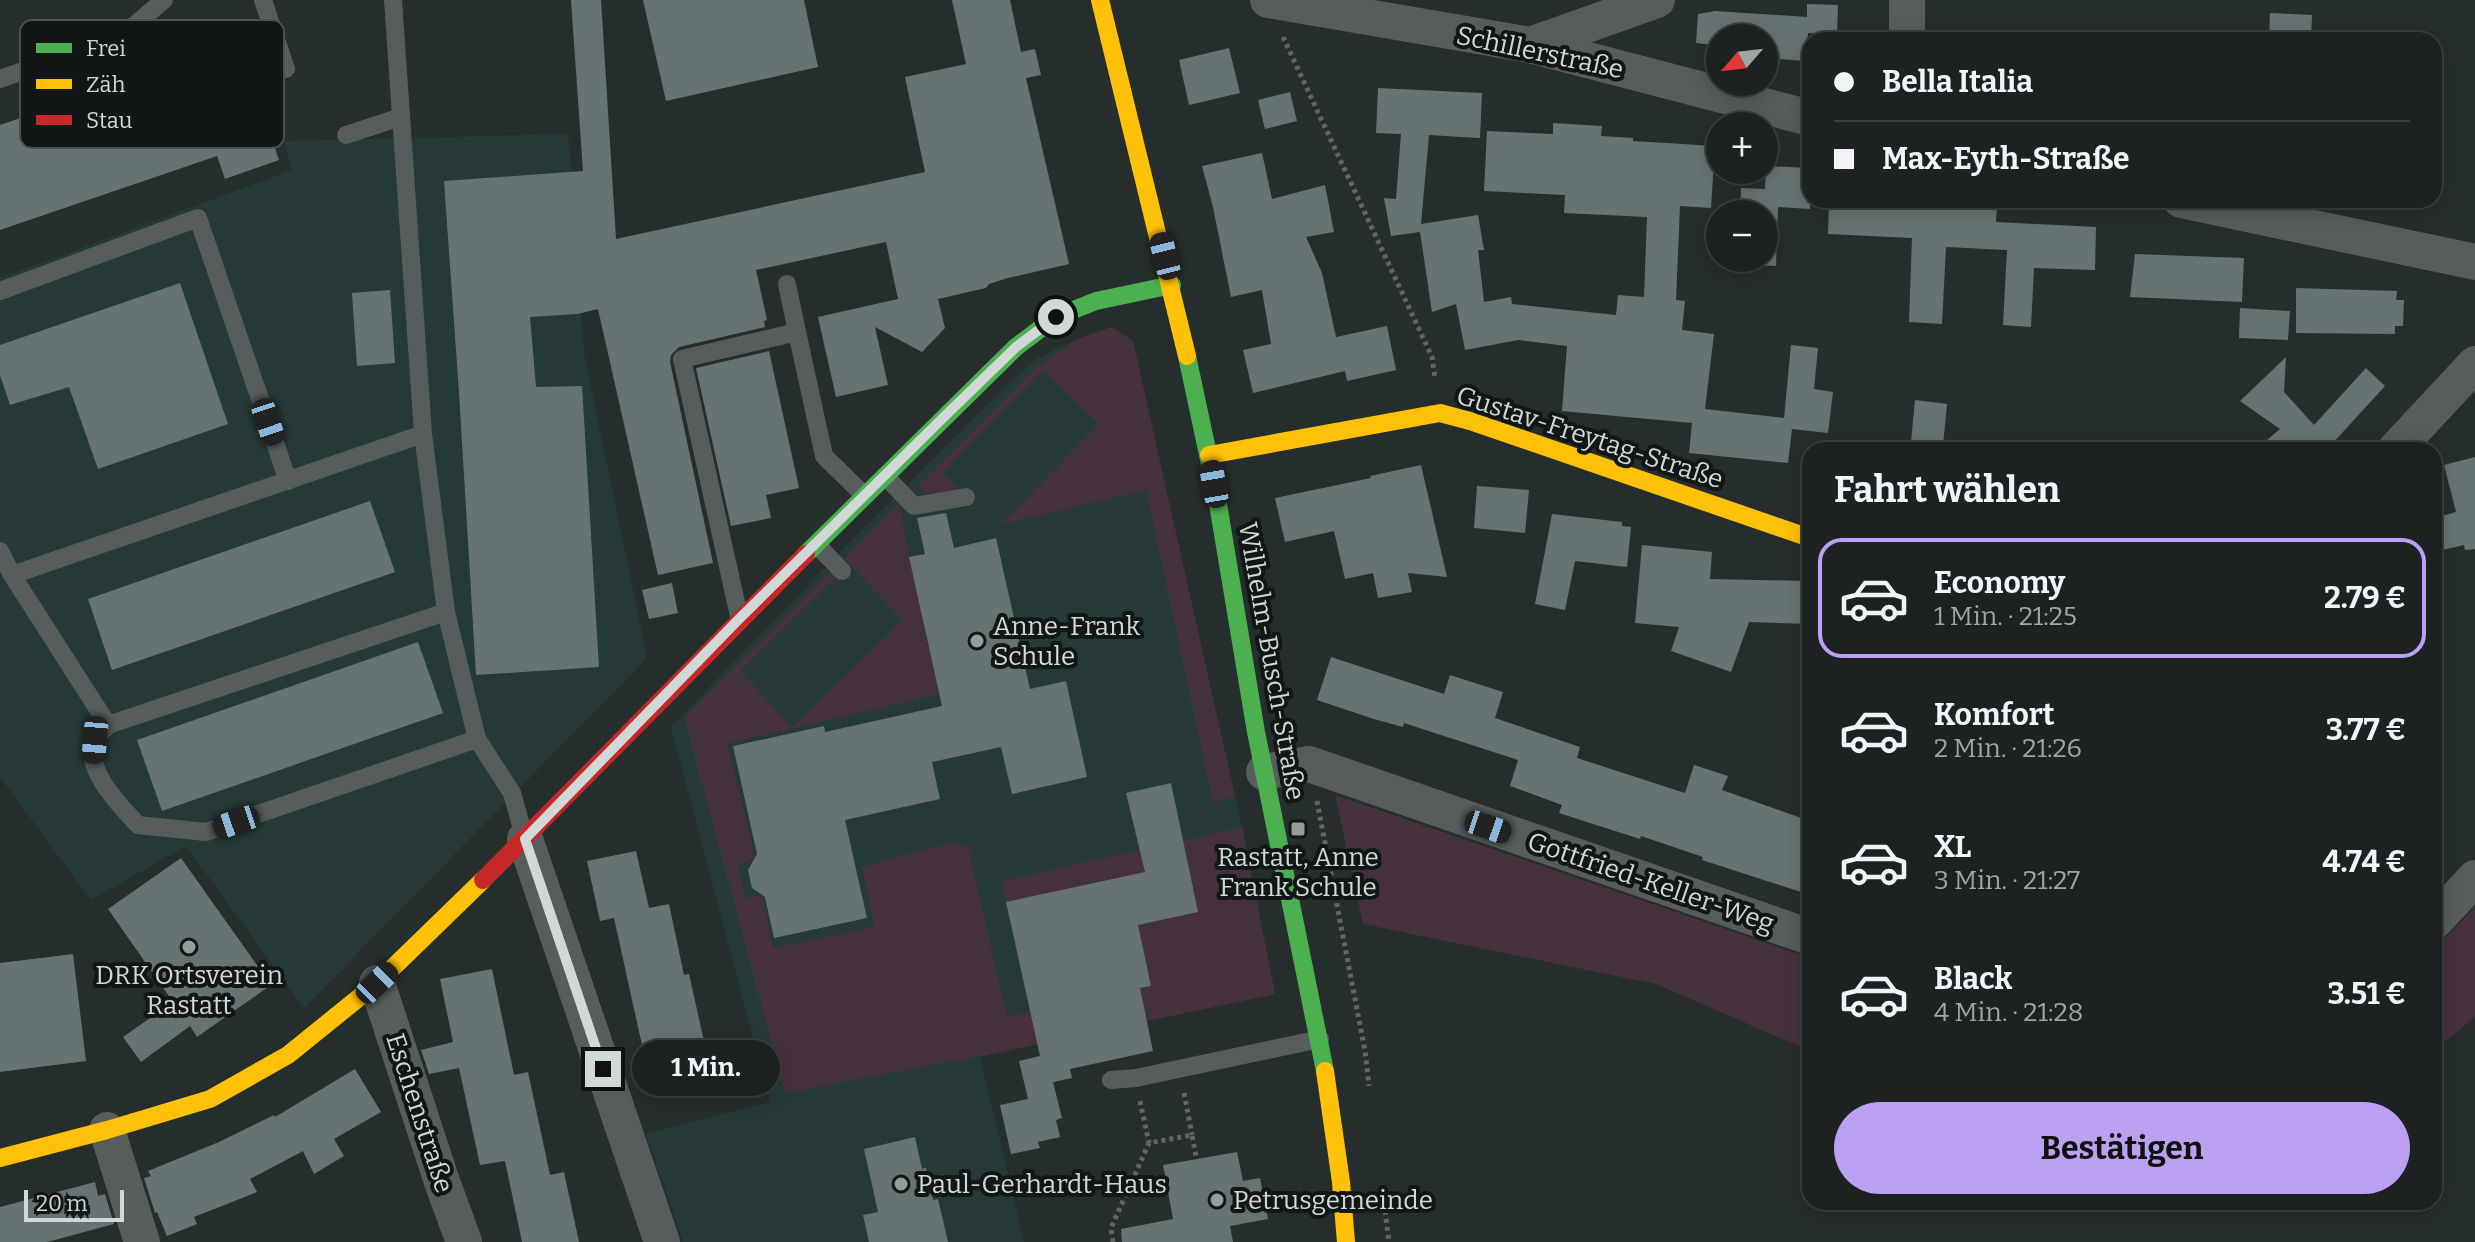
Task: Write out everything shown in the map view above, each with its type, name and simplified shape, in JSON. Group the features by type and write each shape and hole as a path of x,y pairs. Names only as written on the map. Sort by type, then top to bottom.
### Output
{"street":[{"name":"Wilhelm-Busch-Straße","path":"1100,0 1172,285 1209,455 1264,772 1320,1039 1343,1194 1346,1242"},
{"path":"1530,45 1657,0"},
{"path":"1907,0 1907,32"},
{"name":"Schillerstraße","path":"1274,14 1530,45 1802,116"},
{"path":"2219,208 2475,262"},
{"path":"0,1158 210,1099 288,1055 377,983 525,839 739,619 1016,347 1056,317 1096,301 1172,285"},
{"path":"2402,442 2475,364"},
{"name":"Gustav-Freytag-Straße","path":"1209,455 1440,413 1802,535"},
{"name":"Gottfried-Keller-Weg","path":"1264,772 1309,764 1802,934"},
{"path":"525,839 662,1242"},
{"path":"2442,913 2475,878"},
{"name":"Eschenstraße","path":"377,983 464,1242"},
{"path":"107,1130 142,1242"}],"lane":[{"path":"141,20 164,0"},
{"path":"263,0 270,20"},
{"path":"393,0 423,434 446,612 477,739 512,793 525,839"},
{"path":"284,63 286,69"},
{"path":"0,79 20,72"},
{"path":"346,135 401,117"},
{"path":"0,291 198,218 288,481"},
{"path":"787,284 824,456 865,496"},
{"path":"739,619 682,359 797,332"},
{"path":"12,575 423,434"},
{"path":"885,476 914,506 966,497"},
{"path":"817,545 842,571"},
{"path":"0,551 12,575 108,725"},
{"path":"446,612 108,725 95,740 94,759 106,790 138,825 206,832 477,739"},
{"path":"1111,1080 1136,1078 1320,1039"}],"path":[{"path":"1274,14 1432,357 1440,413"},
{"path":"1180,1069 1196,1156"},
{"path":"1113,1242 1111,1228 1149,1143 1136,1078"},
{"path":"1149,1143 1192,1135"}],"shaded area":[{"path":"567,134 584,353 647,658 304,1008 186,846 91,900 0,777 0,278 292,170 284,141"},
{"name":"Anne-Frank Schule","path":"1112,327 1133,341 1242,827 1275,994 980,1057 1024,1242 683,1242 646,1134 770,1102 671,727 837,555 1031,362 1077,339"},
{"path":"1112,327 1133,341 1235,797 1213,803 1146,490 1000,525 1099,424 1043,370 942,473 961,492 930,498 918,486 1037,367 1077,339"},
{"path":"899,504 938,694 727,744 755,859 738,864 745,898 762,895 773,948 874,927 862,867 953,842 968,847 1007,1017 1151,986 1127,876 1006,902 1002,881 1242,827 1275,994 785,1093 684,717 832,570 837,576 740,671 793,727 903,620 844,559"},
{"path":"1335,795 1802,955 1802,1048 1656,984 1363,924"},
{"path":"2475,907 2475,1017 2442,1044 2442,942"}],"building":[{"path":"571,0 601,0 616,239 925,172 905,77 966,64 952,0 1010,0 1021,52 1035,49 1041,75 1026,78 1069,264 938,299 945,328 922,352 875,327 888,385 836,397 818,317 898,299 886,242 756,270 767,320 764,321 765,327 679,347 671,355 713,563 658,575 598,309 577,314 530,317 536,387 582,386 599,667 476,675 444,181 583,171"},
{"path":"643,0 804,0 818,67 666,101"},
{"path":"1807,4 1838,5 1837,32 1802,32 1802,61 1778,59 1778,24 1706,24 1706,44 1696,43 1698,14 1715,11 1807,17"},
{"path":"2270,13 2312,15 2311,32 2269,32"},
{"path":"1229,48 1240,93 1189,105 1179,60"},
{"path":"1378,88 1482,93 1480,138 1429,135 1421,224 1478,215 1484,250 1478,250 1484,302 1511,297 1512,304 1616,315 1618,295 1644,297 1647,217 1564,213 1565,195 1484,191 1487,131 1553,134 1553,123 1602,126 1601,136 1706,145 1706,184 1713,184 1712,200 1706,200 1706,208 1680,206 1676,300 1685,301 1682,330 1714,334 1705,409 1784,418 1791,345 1818,348 1814,389 1833,392 1828,433 1792,429 1788,463 1689,453 1692,423 1562,411 1567,346 1518,340 1465,350 1456,304 1432,312 1420,232 1391,236 1384,198 1396,199 1401,134 1376,133"},
{"path":"1290,92 1297,121 1265,129 1258,100"},
{"path":"20,118 20,148 275,148 279,160 225,179 217,156 0,230 0,125"},
{"path":"1262,153 1272,199 1325,185 1334,232 1306,237 1322,273 1336,337 1387,326 1396,370 1347,381 1345,371 1253,393 1243,350 1271,344 1262,290 1231,297 1202,166"},
{"path":"1778,167 1802,168 1802,208 1810,209 1778,207 1778,200 1741,200 1741,188 1765,189 1765,184 1778,184"},
{"path":"1829,208 1997,208 1996,222 2096,227 2095,270 2034,268 2031,327 2003,325 2007,250 1946,247 1942,324 1909,322 1912,238 1828,234"},
{"path":"2135,254 2244,258 2242,302 2130,297"},
{"path":"180,283 228,424 98,469 69,387 10,405 0,375 0,345"},
{"path":"2296,288 2397,291 2396,300 2404,300 2403,326 2395,326 2395,334 2296,333"},
{"path":"390,290 395,363 357,366 352,293"},
{"path":"2240,308 2290,311 2288,340 2239,338"},
{"path":"769,351 799,488 766,495 771,518 731,526 696,368"},
{"path":"2286,357 2284,392 2314,425 2366,368 2385,386 2334,442 2265,442 2280,429 2240,401"},
{"path":"1915,400 1947,404 1943,442 1911,442"},
{"path":"2475,457 2475,549 2465,550 2464,545 2442,550 2442,516 2456,512 2444,465"},
{"path":"1421,465 1447,577 1408,573 1412,592 1378,598 1373,573 1345,579 1334,531 1285,542 1275,498"},
{"path":"1477,486 1529,490 1525,533 1474,528"},
{"path":"370,501 395,572 112,670 88,599"},
{"path":"946,513 954,548 996,538 1030,689 1066,681 1087,777 1012,794 1001,747 932,762 940,799 845,820 867,918 774,938 765,897 752,888 748,870 757,854 733,746 824,726 825,732 942,706 909,557 925,554 917,518"},
{"path":"1552,514 1622,522 1622,526 1631,527 1627,567 1575,561 1565,610 1535,604"},
{"path":"1642,545 1712,552 1710,579 1802,581 1802,624 1749,622 1731,672 1671,651 1679,627 1635,623"},
{"path":"672,583 678,613 649,619 642,590"},
{"path":"418,642 443,713 162,811 137,740"},
{"path":"1331,657 1444,694 1450,675 1503,692 1495,718 1580,747 1577,758 1685,793 1694,765 1728,776 1722,790 1802,818 1801,892 1702,860 1703,857 1641,836 1640,839 1559,813 1562,805 1510,786 1518,760 1404,723 1403,727 1317,700"},
{"path":"1171,783 1198,912 1138,925 1151,986 1140,988 1153,1051 1070,1069 1072,1078 1053,1082 1062,1118 1056,1120 1060,1137 1038,1142 1040,1148 1011,1154 1000,1105 1028,1099 1019,1061 1040,1056 1006,902 1145,872 1126,793"},
{"path":"636,851 649,908 669,904 684,975 689,974 704,1041 714,1039 723,1080 653,1095 614,918 600,921 587,861"},
{"name":"DRK Ortsverein Rastatt","path":"181,858 271,985 197,1037 190,1026 141,1062 123,1037 173,1002 108,909"},
{"path":"73,954 86,1061 0,1072 0,963"},
{"path":"492,969 514,1075 528,1072 550,1175 564,1172 579,1242 522,1242 505,1161 480,1165 459,1068 429,1074 421,1050 453,1042 440,979"},
{"path":"355,1069 381,1112 334,1139 344,1156 314,1174 303,1151 250,1179 257,1192 194,1217 197,1224 167,1236 155,1213 144,1178 151,1176 148,1171 275,1117"},
{"name":"Paul-Gerhardt-Haus","path":"915,1137 933,1200 938,1199 948,1242 869,1242 863,1215 878,1212 864,1149"},
{"name":"Petrusgemeinde","path":"1237,1152 1243,1181 1260,1178 1268,1219 1230,1226 1233,1242 1122,1242 1121,1229 1173,1219 1163,1165"},
{"path":"95,1182 98,1196 105,1194 114,1224 47,1242 0,1242 0,1207"}],"traffic: fast":[{"path":"806,554 1016,347 1056,317 1096,301 1172,285"},
{"path":"1187,356 1216,492 1256,732 1325,1071"}],"traffic: slow":[{"path":"1100,0 1187,356"},
{"path":"1209,455 1440,413 1802,535"},
{"path":"0,1158 210,1099 288,1055 377,983 483,880"},
{"path":"1325,1071 1346,1242"}],"traffic: jam":[{"path":"483,880 806,554"}],"place":[{"name":"Anne-Frank Schule","path":"977,641"},
{"name":"Rastatt, Anne Frank Schule","path":"1298,829"},
{"name":"DRK Ortsverein Rastatt","path":"189,947"},
{"name":"Paul-Gerhardt-Haus","path":"901,1184"},
{"name":"Petrusgemeinde","path":"1217,1200"}],"route":[{"path":"603,1069 525,839 739,619 950,411 1016,347 1056,317"}]}
